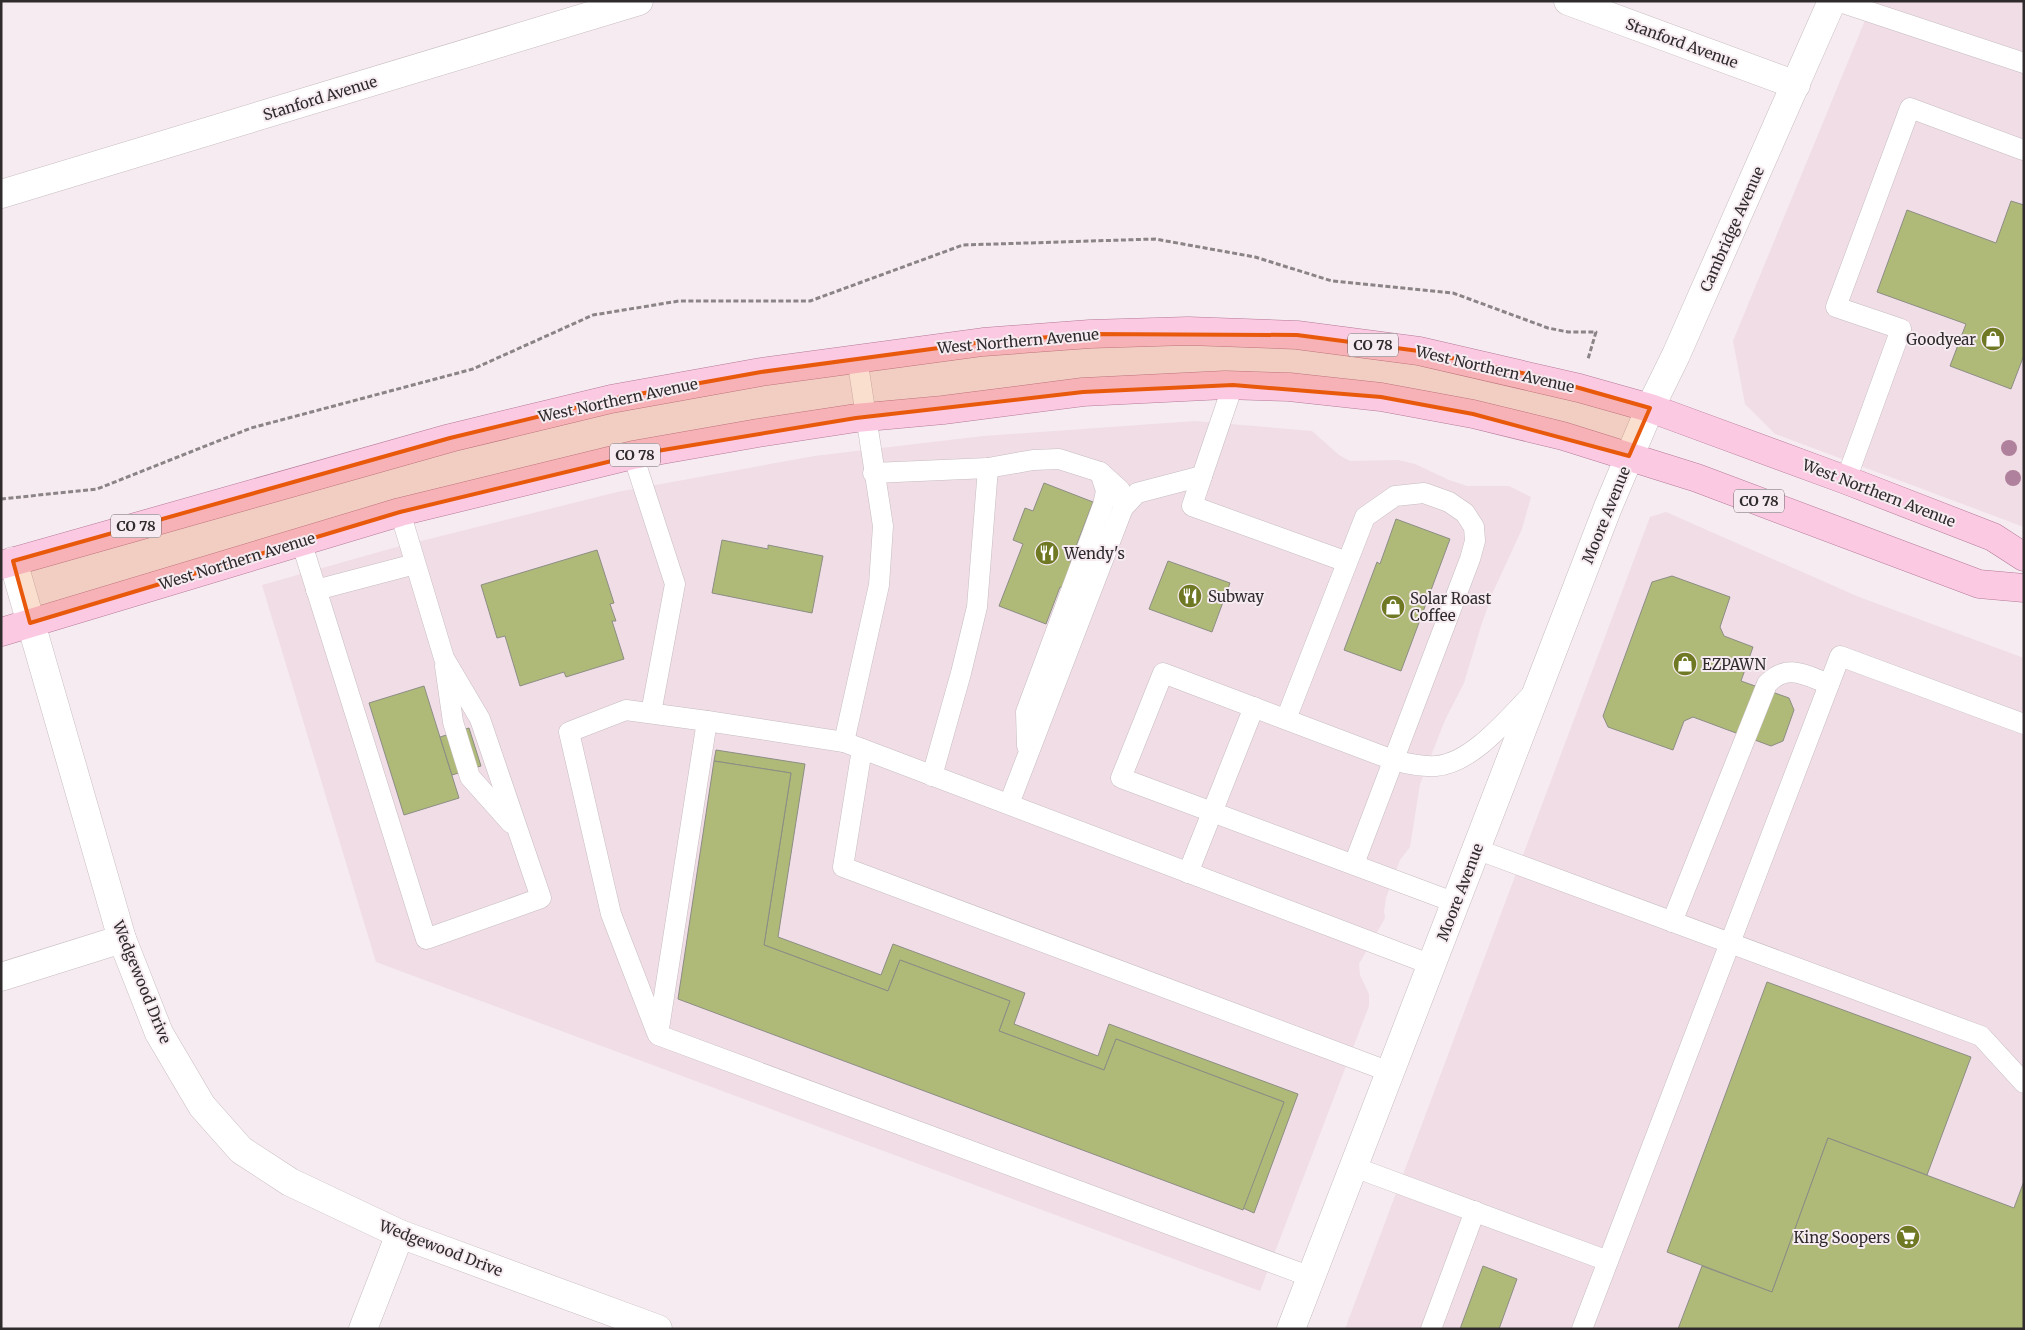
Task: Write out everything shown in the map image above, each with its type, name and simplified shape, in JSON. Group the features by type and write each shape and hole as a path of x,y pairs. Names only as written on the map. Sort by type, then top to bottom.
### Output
{"main road":[{"name":"West Northern Avenue","path":"7,563 450,438 611,399 761,372 983,342 1090,334 1188,331 1297,335 1428,352 1537,376 1650,408 1846,480 1993,537 2024,557"},
{"name":"West Northern Avenue","path":"1,632 400,512 633,455 758,433 865,417 943,410 1083,392 1233,385 1289,388 1390,399 1473,414 1563,436 1697,478 1979,584 2024,588"}],"street":[{"name":"Stanford Avenue","path":"1,194 639,1"},
{"name":"Stanford Avenue","path":"1568,1 1796,85"},
{"name":"Cambridge Avenue","path":"1629,456 1676,355 1832,1"},
{"name":"Moore Avenue","path":"1291,1329 1629,456"},
{"name":"Wedgewood Drive","path":"7,563 30,623 122,938 159,1033 202,1106 241,1150 290,1182 400,1234 658,1329"},
{"path":"1,977 122,938"},
{"path":"363,1329 400,1234"}],"lane":[{"path":"1837,1 2024,63"},
{"path":"1846,480 1901,330 1836,307 1910,108 2023,150"},
{"path":"844,742 879,585 883,526 873,473 857,358"},
{"path":"1233,385 1192,506 1347,562"},
{"path":"633,455 675,584 651,713"},
{"path":"873,473 988,468 1034,460 1059,459 1100,472 1120,490 1123,508"},
{"path":"932,776 961,673 977,606 988,468"},
{"path":"1027,758 1026,712 1103,505 1106,491 1100,472"},
{"path":"1009,804 1123,508 1137,492 1202,476"},
{"path":"1286,719 1365,517 1395,496 1424,493 1449,502 1465,513 1474,527 1475,541 1470,558 1354,864"},
{"path":"400,512 444,658 453,722 470,777 518,830"},
{"path":"301,541 426,939 541,898 480,718 444,658"},
{"path":"316,590 415,564"},
{"path":"1582,1329 1840,656 2024,724"},
{"path":"1672,922 1766,684 1775,676 1788,672 1801,674 1828,684"},
{"path":"1456,903 1121,778 1164,673 1394,760 1416,766 1437,766 1462,758 1491,735 1539,687"},
{"path":"1188,873 1254,707"},
{"path":"1311,1277 658,1035 611,914 569,732 626,710 844,742 1432,965"},
{"path":"658,1035 707,721"},
{"path":"862,749 843,867 1390,1072"},
{"path":"1476,849 1981,1036 2024,1083"},
{"path":"1354,1166 1608,1261"},
{"path":"1431,1329 1475,1211"}],"highlighted area":[{"path":"1090,334 1297,335 1419,351 1537,376 1650,408 1629,456 1473,414 1381,397 1233,385 1083,392 856,418 645,453 400,512 30,623 13,561 450,438 611,399 761,372 983,342"}],"shaded area":[{"path":"1873,1 2024,1 2024,527 1775,434 1745,404 1733,341"},
{"path":"1195,421 1312,431 1339,455 1350,461 1398,460 1415,464 1467,486 1509,486 1531,497 1522,529 1493,592 1464,683 1445,720 1420,784 1410,847 1400,860 1386,898 1385,918 1359,964 1360,975 1369,994 1369,1006 1260,1291 376,962 262,585 393,548 617,492 814,456 983,436"},
{"path":"1666,512 1859,597 2024,658 2024,1329 1345,1329 1650,517"}],"building":[{"path":"2011,201 2024,205 2024,355 2011,389 1950,366 1966,324 1877,292 1907,210 1996,243"},
{"name":"Wendy's","path":"1044,483 1093,502 1070,562 1073,563 1063,588 1060,587 1046,624 999,606 1023,544 1013,540 1025,508 1033,511"},
{"name":"Solar Roast Coffee","path":"1396,519 1450,539 1401,671 1344,650 1377,562 1380,564"},
{"path":"722,540 768,549 768,545 823,556 812,613 712,593"},
{"path":"597,550 614,603 610,604 616,621 612,621 624,659 566,677 564,672 520,686 505,636 497,638 481,585"},
{"name":"Subway","path":"1168,561 1230,583 1212,632 1149,609"},
{"name":"EZPAWN","path":"1672,576 1730,597 1720,627 1724,636 1753,647 1741,681 1789,698 1794,710 1783,741 1771,746 1693,717 1684,721 1673,750 1608,727 1603,716 1652,582"},
{"path":"424,686 459,798 404,815 369,703"},
{"path":"469,728 481,766 452,775 440,737"},
{"path":"716,750 805,764 778,937 881,975 893,944 1025,993 1014,1024 1098,1056 1109,1024 1298,1094 1254,1213 1243,1208 1284,1102 1116,1039 1104,1070 999,1031 1010,1001 900,960 888,991 764,945 791,773 714,761"},
{"path":"714,761 791,773 764,945 888,991 900,960 1010,1001 999,1031 1104,1070 1116,1039 1284,1102 1243,1210 678,999"},
{"path":"1767,982 1971,1057 1927,1175 1828,1138 1772,1292 1667,1252"},
{"name":"King Soopers","path":"1828,1138 2014,1208 2024,1181 2024,1329 1678,1329 1702,1266 1772,1292"},
{"path":"1483,1266 1517,1279 1499,1329 1460,1329"}],"place":[{"name":"Goodyear","path":"1993,339"},
{"name":"Wendy's","path":"1047,553"},
{"name":"Subway","path":"1190,596"},
{"name":"Solar Roast Coffee","path":"1393,607"},
{"name":"EZPAWN","path":"1685,664"},
{"name":"King Soopers","path":"1908,1237"}]}
